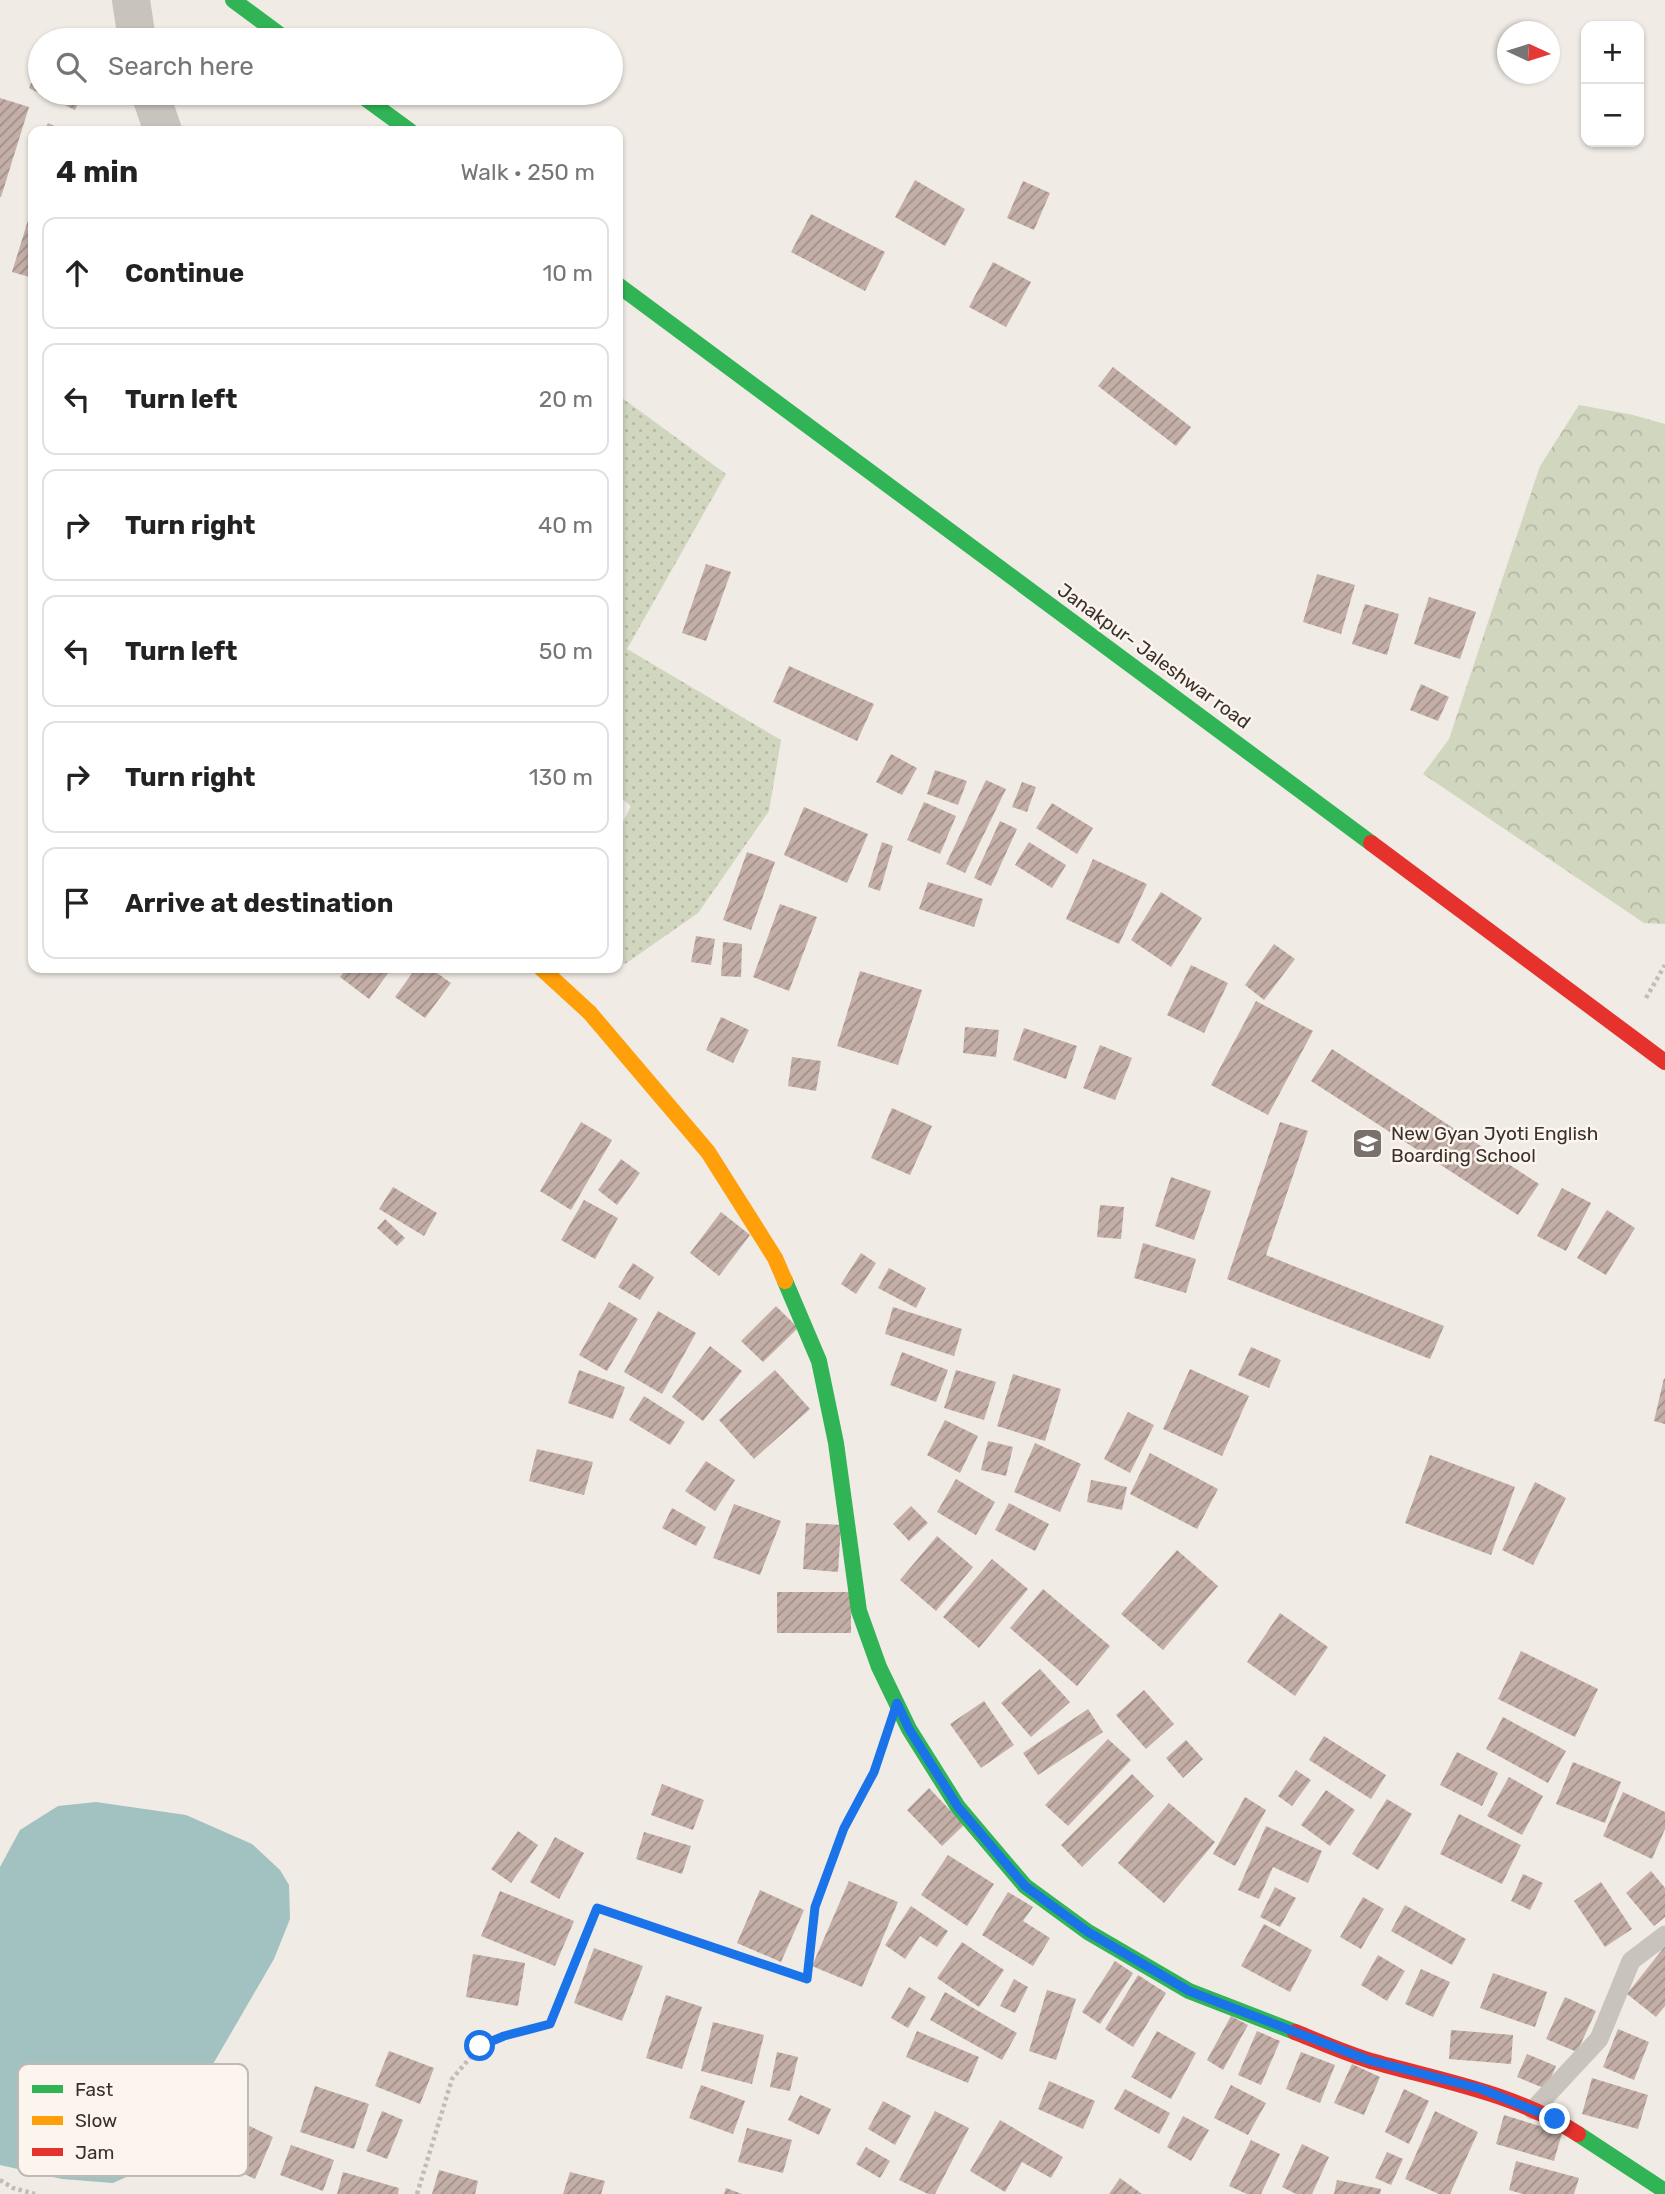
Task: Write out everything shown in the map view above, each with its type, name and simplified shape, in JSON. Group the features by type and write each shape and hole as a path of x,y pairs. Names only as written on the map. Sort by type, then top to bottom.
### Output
{"main road":[{"path":"233,0 271,28"},
{"path":"374,105 403,126"},
{"name":"Janakpur- Jaleshwar road","path":"623,289 1665,1062"},
{"path":"546,973 590,1013 708,1152 775,1258 819,1361 836,1443 859,1611 879,1667 909,1729 958,1807 1025,1886 1088,1932 1189,1991 1368,2060 1481,2089 1555,2119 1665,2190"}],"street":[{"path":"131,0 135,28"},
{"path":"154,105 161,126"}],"lane":[{"path":"1533,2110 1599,2039 1631,1961 1665,1934"}],"path":[{"path":"417,2194 452,2079 480,2046 504,2036 550,2024 597,1908 807,1979 815,1907 844,1828 874,1772 897,1703"},
{"path":"0,2180 13,2188 35,2194"}],"green space":[{"path":"623,399 726,474 627,649 781,740 769,811 698,913 625,964 623,821 631,806 623,800"},
{"path":"1579,405 1665,424 1665,924 1644,923 1423,774 1449,739 1540,466"}],"water":[{"path":"96,1802 186,1815 252,1844 280,1870 289,1885 290,1919 274,1959 213,2064 18,2064 18,2169 0,2165 0,1867 20,1830 58,1806"},
{"path":"49,2176 128,2176 113,2183"}],"building":[{"path":"0,98 29,107 1,197 0,197"},
{"path":"65,105 77,105 75,110"},
{"path":"915,180 965,209 945,246 895,217"},
{"path":"1023,181 1050,193 1034,230 1007,218"},
{"path":"811,214 885,252 865,291 791,252"},
{"path":"28,220 28,277 12,272"},
{"path":"993,262 1031,282 1006,327 969,307"},
{"path":"1113,367 1191,427 1176,446 1098,386"},
{"path":"706,564 731,572 706,641 682,633"},
{"path":"1317,574 1355,585 1341,634 1303,622"},
{"path":"1429,597 1476,612 1460,659 1414,644"},
{"path":"1365,604 1399,614 1387,655 1352,644"},
{"path":"789,666 874,704 857,741 773,702"},
{"path":"1421,684 1449,697 1438,721 1410,710"},
{"path":"891,754 917,768 902,795 876,782"},
{"path":"935,770 967,781 958,805 927,794"},
{"path":"986,780 1006,789 965,873 946,864"},
{"path":"1022,782 1036,787 1027,812 1012,807"},
{"path":"924,802 956,816 940,854 907,840"},
{"path":"1052,803 1093,828 1077,854 1036,828"},
{"path":"804,807 868,834 847,883 784,855"},
{"path":"1000,821 1017,829 991,886 974,878"},
{"path":"882,842 893,846 880,891 868,887"},
{"path":"1029,842 1066,865 1052,888 1015,865"},
{"path":"747,852 775,862 751,930 723,920"},
{"path":"1093,859 1147,884 1119,944 1066,919"},
{"path":"928,882 983,899 974,927 919,909"},
{"path":"1161,892 1202,918 1171,967 1131,940"},
{"path":"780,904 817,917 789,991 753,977"},
{"path":"696,936 715,939 711,965 691,962"},
{"path":"723,942 742,944 741,977 721,976"},
{"path":"1274,944 1295,959 1264,1000 1245,985"},
{"path":"1191,965 1228,983 1204,1033 1167,1015"},
{"path":"860,971 922,990 898,1065 837,1046"},
{"path":"343,973 388,973 369,999 340,977"},
{"path":"412,973 437,973 451,983 425,1018 395,997"},
{"path":"1256,1001 1313,1031 1268,1115 1211,1085"},
{"path":"721,1017 749,1030 733,1063 706,1050"},
{"path":"965,1027 999,1030 996,1057 963,1053"},
{"path":"1024,1028 1077,1046 1066,1079 1013,1060"},
{"path":"1100,1045 1132,1058 1115,1100 1083,1088"},
{"path":"1332,1049 1539,1184 1518,1215 1311,1081"},
{"path":"792,1057 821,1061 816,1091 788,1086"},
{"path":"892,1108 932,1126 910,1175 871,1158"},
{"path":"581,1122 612,1140 571,1210 540,1191"},
{"path":"1280,1122 1308,1131 1266,1255 1444,1326 1430,1359 1227,1279"},
{"path":"621,1159 640,1173 617,1205 598,1190"},
{"path":"1171,1177 1211,1191 1194,1240 1155,1226"},
{"path":"393,1187 437,1213 424,1236 379,1209"},
{"path":"1562,1188 1591,1203 1566,1251 1537,1236"},
{"path":"584,1200 618,1218 595,1259 561,1240"},
{"path":"1100,1205 1124,1207 1121,1239 1097,1237"},
{"path":"1607,1210 1635,1228 1606,1275 1577,1258"},
{"path":"721,1212 750,1235 719,1276 690,1253"},
{"path":"385,1219 405,1238 397,1246 377,1228"},
{"path":"1143,1243 1196,1259 1186,1293 1134,1278"},
{"path":"861,1253 876,1263 856,1294 841,1284"},
{"path":"633,1263 654,1277 640,1300 618,1287"},
{"path":"889,1268 926,1288 916,1308 878,1288"},
{"path":"609,1302 638,1319 607,1371 579,1355"},
{"path":"776,1306 798,1328 763,1362 741,1341"},
{"path":"893,1307 962,1329 954,1356 885,1334"},
{"path":"658,1311 696,1333 662,1394 624,1372"},
{"path":"710,1346 742,1371 703,1421 672,1397"},
{"path":"1251,1347 1281,1360 1269,1388 1238,1375"},
{"path":"902,1352 948,1370 936,1402 890,1385"},
{"path":"1190,1369 1249,1396 1222,1456 1163,1429"},
{"path":"579,1370 625,1387 613,1419 568,1403"},
{"path":"775,1370 810,1409 754,1459 719,1420"},
{"path":"956,1370 996,1382 984,1420 944,1408"},
{"path":"1013,1374 1061,1389 1045,1441 997,1426"},
{"path":"1665,1379 1665,1424 1654,1421"},
{"path":"644,1396 685,1422 670,1445 629,1420"},
{"path":"1128,1412 1154,1425 1130,1473 1104,1459"},
{"path":"945,1420 978,1436 960,1473 927,1455"},
{"path":"988,1441 1013,1447 1006,1476 981,1470"},
{"path":"1035,1443 1081,1464 1060,1512 1014,1492"},
{"path":"537,1449 593,1462 584,1495 529,1481"},
{"path":"1150,1453 1218,1489 1197,1529 1130,1494"},
{"path":"1430,1455 1515,1487 1491,1555 1405,1523"},
{"path":"706,1461 735,1480 715,1511 685,1491"},
{"path":"956,1479 995,1502 976,1535 937,1512"},
{"path":"1091,1480 1127,1487 1122,1510 1087,1502"},
{"path":"1535,1482 1566,1498 1533,1565 1502,1550"},
{"path":"1009,1503 1049,1524 1035,1551 995,1530"},
{"path":"734,1504 781,1521 760,1575 713,1558"},
{"path":"911,1506 928,1523 909,1541 893,1524"},
{"path":"672,1508 706,1527 696,1546 662,1528"},
{"path":"806,1523 841,1525 838,1572 803,1569"},
{"path":"937,1536 973,1567 936,1611 900,1580"},
{"path":"1177,1550 1218,1586 1163,1650 1121,1614"},
{"path":"992,1559 1028,1589 979,1648 943,1617"},
{"path":"1043,1589 1110,1646 1077,1686 1010,1628"},
{"path":"777,1592 851,1592 851,1633 777,1633"},
{"path":"1280,1613 1328,1647 1295,1696 1247,1662"},
{"path":"1521,1651 1598,1689 1575,1737 1498,1699"},
{"path":"1040,1669 1070,1702 1031,1737 1001,1703"},
{"path":"1144,1690 1174,1724 1146,1749 1116,1715"},
{"path":"984,1701 1014,1745 981,1768 950,1724"},
{"path":"1088,1709 1103,1732 1038,1775 1023,1753"},
{"path":"1503,1717 1566,1751 1548,1783 1486,1749"},
{"path":"1324,1736 1386,1775 1371,1799 1309,1760"},
{"path":"1108,1739 1131,1760 1068,1826 1045,1805"},
{"path":"1186,1740 1203,1759 1183,1778 1166,1758"},
{"path":"1457,1752 1498,1773 1482,1806 1440,1785"},
{"path":"1573,1762 1621,1782 1605,1823 1556,1804"},
{"path":"1296,1770 1311,1780 1292,1806 1278,1796"},
{"path":"1132,1774 1154,1796 1082,1867 1061,1845"},
{"path":"1509,1777 1543,1796 1522,1835 1487,1816"},
{"path":"662,1784 704,1800 693,1830 651,1815"},
{"path":"929,1788 964,1825 942,1846 907,1810"},
{"path":"1326,1790 1355,1810 1330,1846 1301,1825"},
{"path":"1623,1792 1665,1812 1665,1829 1652,1859 1603,1836"},
{"path":"1245,1797 1266,1810 1235,1866 1213,1854"},
{"path":"1387,1799 1412,1814 1378,1870 1352,1854"},
{"path":"1169,1803 1215,1842 1164,1903 1118,1863"},
{"path":"1459,1814 1521,1845 1502,1884 1440,1854"},
{"path":"1266,1826 1322,1851 1308,1883 1273,1867 1259,1899 1238,1890"},
{"path":"518,1831 538,1845 511,1883 491,1869"},
{"path":"644,1832 691,1846 682,1874 636,1859"},
{"path":"555,1837 584,1853 559,1899 530,1882"},
{"path":"948,1855 994,1884 967,1926 921,1895"},
{"path":"1651,1871 1665,1888 1665,1917 1654,1926 1626,1893"},
{"path":"1523,1874 1543,1883 1530,1910 1511,1901"},
{"path":"849,1881 898,1902 862,1987 812,1966"},
{"path":"1601,1882 1632,1929 1605,1947 1574,1901"},
{"path":"1275,1887 1296,1898 1280,1927 1260,1917"},
{"path":"760,1890 804,1910 781,1962 737,1943"},
{"path":"500,1891 574,1921 555,1966 481,1936"},
{"path":"1008,1892 1033,1907 1023,1921 1050,1938 1033,1966 982,1935"},
{"path":"1363,1897 1384,1909 1361,1949 1340,1937"},
{"path":"1405,1905 1466,1939 1452,1965 1391,1931"},
{"path":"911,1906 948,1931 937,1947 920,1936 905,1959 885,1945"},
{"path":"1264,1924 1312,1950 1290,1992 1241,1966"},
{"path":"962,1942 1004,1970 979,2007 937,1978"},
{"path":"1665,1946 1665,2006 1656,2017 1627,1994"},
{"path":"594,1948 643,1966 622,2021 574,2003"},
{"path":"473,1954 525,1963 518,2006 466,1997"},
{"path":"1378,1955 1405,1971 1387,2001 1361,1985"},
{"path":"1115,1961 1133,1973 1100,2024 1082,2012"},
{"path":"1421,1969 1450,1982 1433,2017 1405,2004"},
{"path":"1493,1973 1547,1992 1535,2027 1480,2008"},
{"path":"1138,1975 1166,1993 1133,2047 1105,2029"},
{"path":"1014,1979 1028,1987 1015,2013 1000,2006"},
{"path":"909,1987 926,1997 908,2028 891,2018"},
{"path":"1047,1990 1076,1999 1056,2060 1029,2051"},
{"path":"945,1992 1017,2033 1002,2060 930,2020"},
{"path":"666,1995 702,2007 682,2069 646,2058"},
{"path":"1565,1997 1596,2011 1577,2052 1546,2039"},
{"path":"1231,2016 1248,2025 1223,2070 1207,2060"},
{"path":"713,2022 764,2035 752,2084 701,2071"},
{"path":"1618,2029 1649,2042 1634,2080 1603,2067"},
{"path":"1451,2030 1513,2035 1511,2064 1449,2059"},
{"path":"917,2031 979,2057 968,2083 906,2057"},
{"path":"1157,2031 1196,2053 1171,2099 1131,2077"},
{"path":"1257,2031 1280,2041 1261,2085 1238,2075"},
{"path":"389,2051 434,2068 420,2104 375,2086"},
{"path":"777,2052 798,2057 790,2091 770,2087"},
{"path":"1301,2052 1335,2065 1320,2103 1286,2089"},
{"path":"1527,2054 1556,2066 1546,2089 1517,2077"},
{"path":"1352,2064 1380,2077 1364,2115 1334,2103"},
{"path":"1592,2078 1648,2095 1638,2129 1582,2114"},
{"path":"1049,2081 1095,2101 1083,2129 1038,2109"},
{"path":"701,2085 745,2101 733,2134 689,2118"},
{"path":"1231,2085 1266,2103 1248,2135 1214,2118"},
{"path":"315,2086 369,2104 354,2149 300,2132"},
{"path":"1125,2089 1170,2113 1159,2134 1114,2109"},
{"path":"1404,2089 1429,2101 1409,2144 1385,2132"},
{"path":"800,2095 831,2109 819,2135 788,2120"},
{"path":"883,2101 911,2116 895,2145 868,2129"},
{"path":"382,2111 403,2120 387,2159 366,2151"},
{"path":"935,2111 969,2128 935,2194 928,2194 899,2180"},
{"path":"1435,2111 1478,2132 1450,2194 1439,2194 1405,2179"},
{"path":"1504,2115 1562,2133 1554,2161 1496,2144"},
{"path":"1183,2116 1209,2130 1191,2161 1167,2147"},
{"path":"1000,2120 1063,2157 1051,2178 1022,2162 1005,2192 970,2171"},
{"path":"248,2125 273,2137 255,2179 248,2176"},
{"path":"747,2128 792,2140 783,2173 738,2162"},
{"path":"1251,2140 1280,2154 1261,2194 1247,2194 1229,2186"},
{"path":"1302,2144 1329,2157 1312,2194 1296,2194 1282,2187"},
{"path":"291,2145 334,2160 323,2191 280,2175"},
{"path":"866,2147 890,2161 880,2178 856,2164"},
{"path":"1387,2152 1403,2159 1391,2185 1375,2178"},
{"path":"1516,2161 1579,2178 1574,2194 1523,2194 1509,2190"},
{"path":"439,2170 478,2181 475,2194 432,2194"},
{"path":"343,2172 399,2188 398,2194 337,2194"},
{"path":"570,2172 605,2181 601,2194 563,2194"},
{"path":"1120,2178 1142,2194 1109,2194"},
{"path":"1337,2180 1381,2189 1380,2194 1334,2194"},
{"path":"726,2188 742,2194 724,2194"}],"traffic: fast":[{"path":"233,0 271,28"},
{"path":"374,105 403,126"},
{"path":"623,289 1371,843"},
{"path":"785,1281 819,1361 836,1443 859,1611 879,1667 909,1729 958,1807 1025,1886 1088,1932 1189,1991 1295,2032"},
{"path":"1578,2134 1665,2191"}],"traffic: slow":[{"path":"546,973 590,1013 708,1152 775,1258 785,1281"}],"traffic: jam":[{"path":"1371,843 1665,1062"},
{"path":"1295,2032 1371,2061 1504,2098 1578,2134"}],"place":[{"name":"New Gyan Jyoti English Boarding School","path":"1368,1144"}],"route":[{"path":"480,2046 504,2036 550,2024 597,1908 807,1979 815,1907 844,1828 874,1772 897,1703 909,1729 958,1807 1025,1886 1088,1932 1189,1991 1368,2060 1481,2089 1555,2119"}]}
